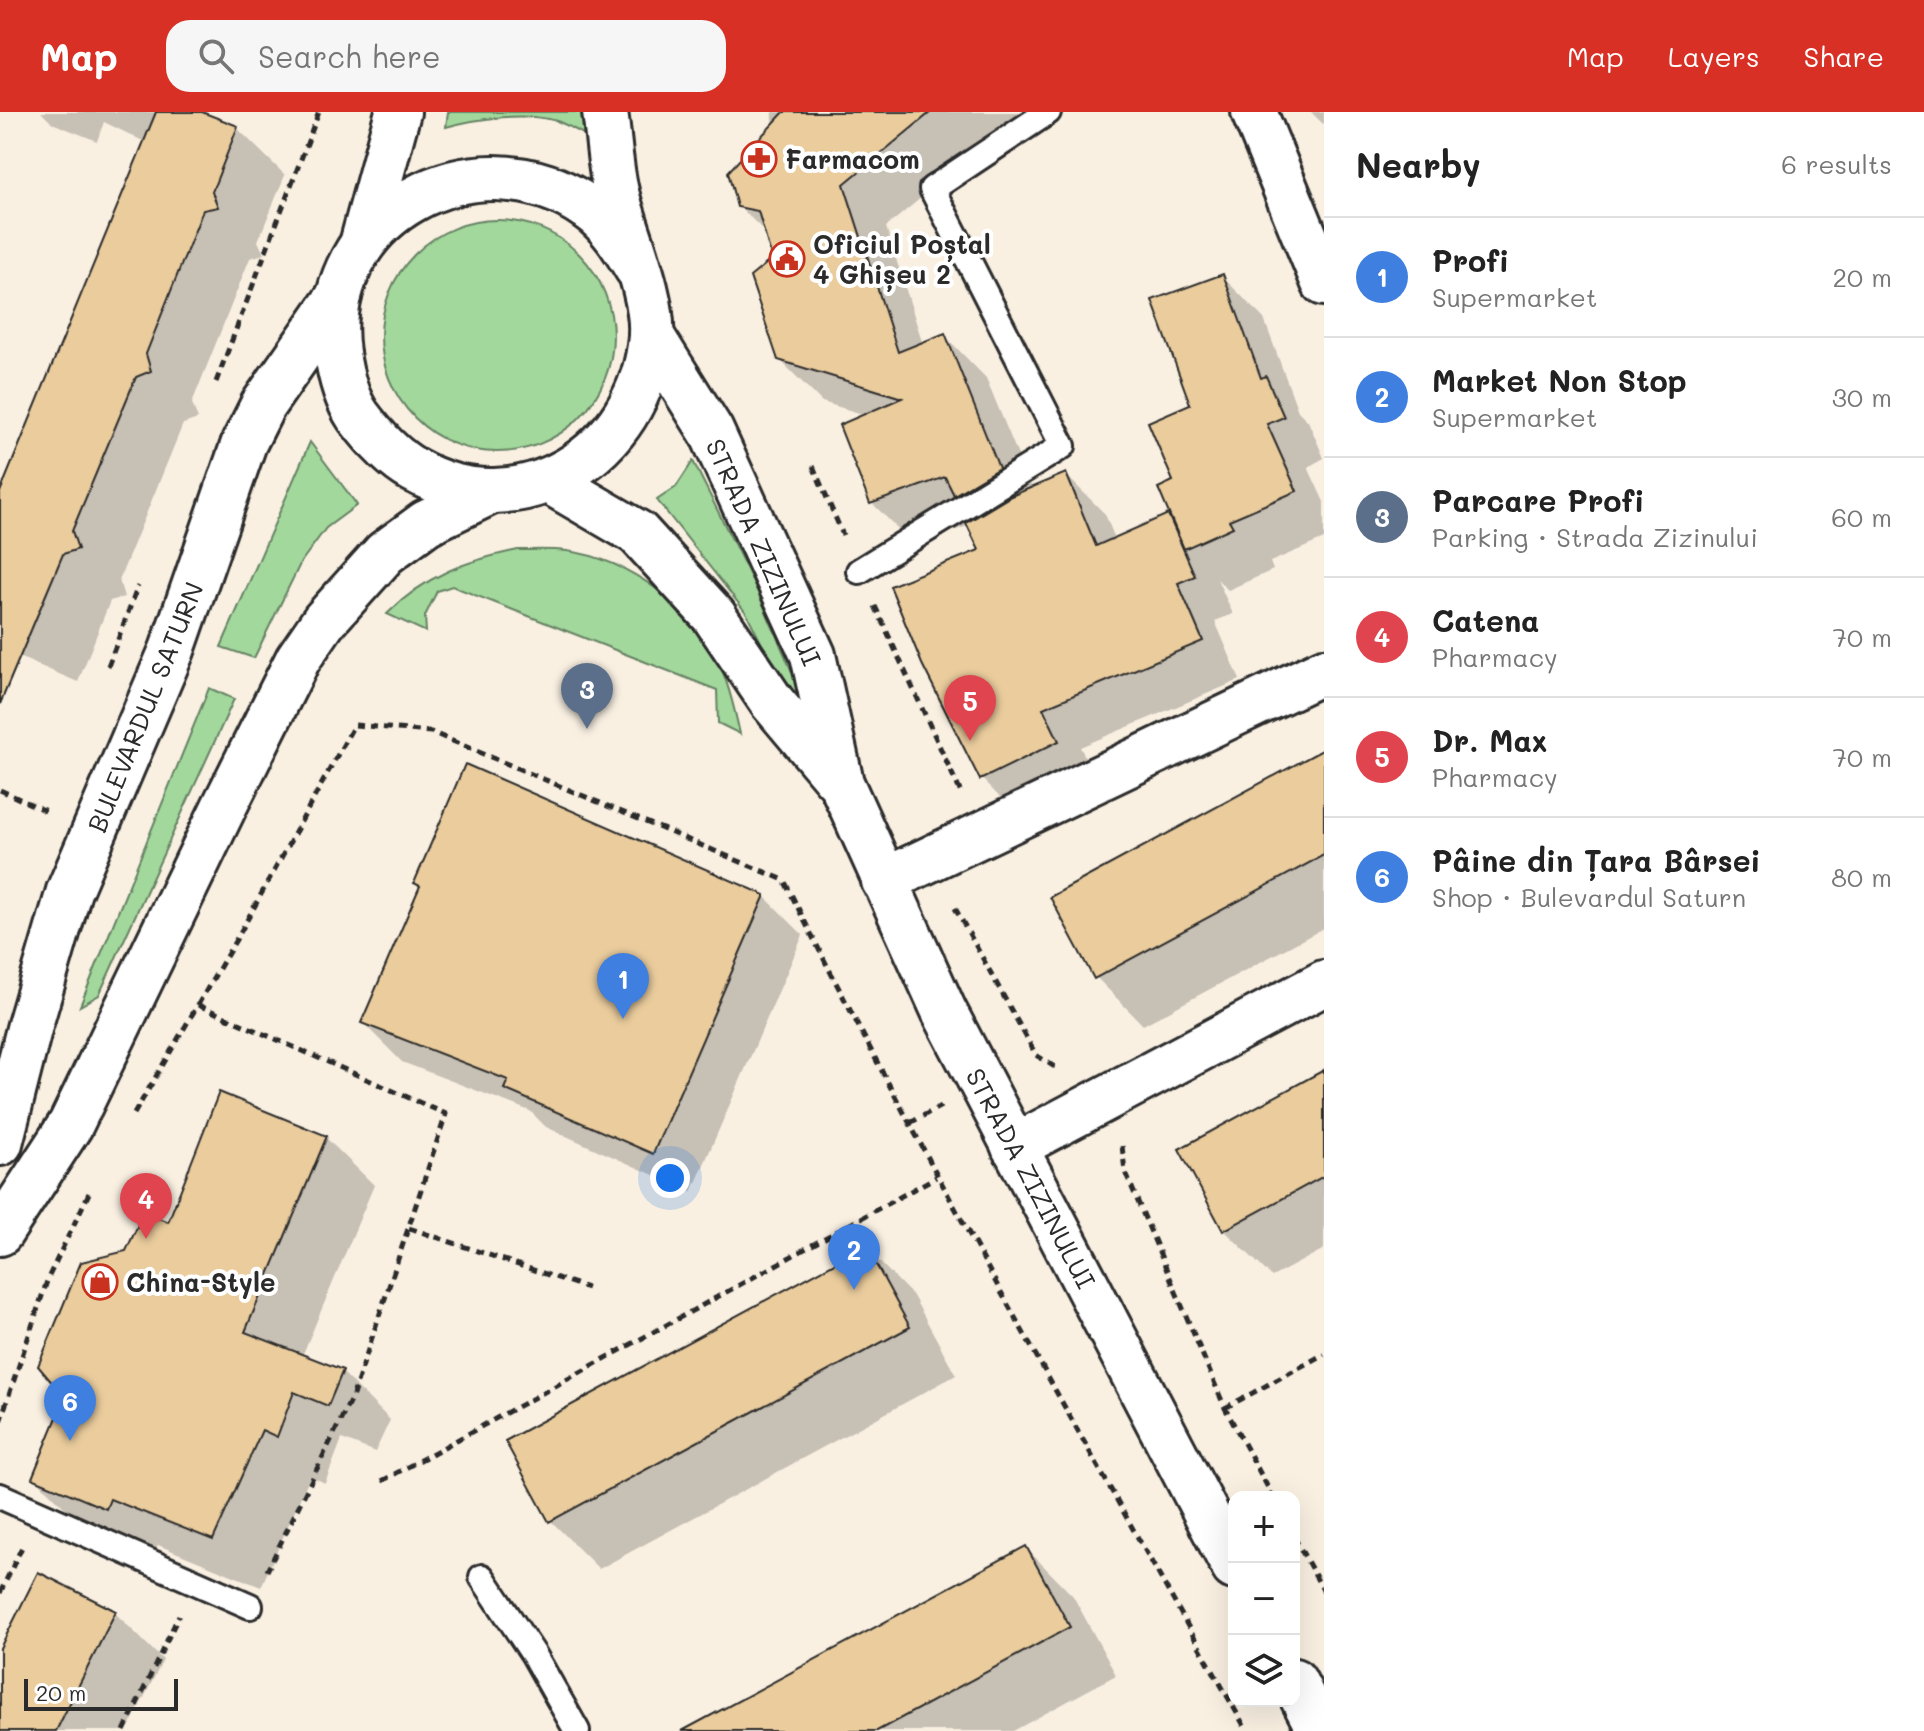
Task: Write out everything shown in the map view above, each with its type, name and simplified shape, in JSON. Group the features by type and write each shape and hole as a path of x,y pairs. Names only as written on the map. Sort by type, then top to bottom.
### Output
{"main road":[{"path":"362,244 398,112"},
{"path":"605,112 616,192 645,295 651,335 638,392 617,429 587,460 549,481 520,489 490,492 451,486 413,470 381,445 355,412 340,374 334,334 340,294 354,256 362,244 383,219 409,201 443,185 480,177 519,178 556,189 589,209 617,236 637,268"},
{"path":"1254,112 1324,283"},
{"name":"BULEVARDUL SATURN","path":"0,1143 69,891 172,650 244,443 270,394 340,294"},
{"name":"STRADA ZIZINULUI","path":"651,335 711,431 813,655 841,783 944,1011 1232,1563"},
{"name":"STRADA ZIZINULUI","path":"549,481 638,533 714,616 772,702 841,783"},
{"path":"0,1233 71,1124 298,659 324,621 385,553 426,523 490,492"},
{"path":"884,881 1324,671"},
{"path":"1014,1147 1324,983"},
{"path":"1300,1693 1320,1731"}],"lane":[{"path":"859,571 1063,446 932,189 1048,112"},
{"path":"0,1496 250,1606"},
{"path":"482,1577 534,1655 577,1731"}],"path":[{"path":"813,466 960,792 982,834"},
{"path":"128,1124 354,725 431,732 784,880 936,1177 1247,1731"},
{"path":"0,790 51,813"},
{"path":"198,1005 446,1114 353,1395 250,1606"},
{"path":"0,1422 48,1278 97,1176"},
{"path":"382,1481 936,1177"},
{"path":"409,1228 587,1288"},
{"path":"1225,1408 1324,1354"},
{"path":"0,1593 38,1512"},
{"path":"1300,1548 1324,1592"},
{"path":"124,1731 194,1581"}],"green space":[{"path":"448,112 584,112 585,135 557,121 530,117 487,119 446,127"},
{"path":"497,220 520,222 541,229 579,254 604,292 611,313 611,359 604,380 579,418 541,443 520,450 497,452 474,450 453,443 415,418 390,380 383,359 381,336 383,313 390,292 415,254 453,229 474,222"},
{"path":"310,442 357,505 326,528 301,562 254,658 221,647"},
{"path":"693,461 756,588 808,709 794,709 747,614 657,500 676,487"},
{"path":"518,550 561,550 613,564 635,575 676,605 708,642 719,663 740,734 718,723 717,690 452,586 437,591 425,616 426,632 387,614 416,589 447,572"},
{"path":"209,688 234,699 99,995 80,1006"}],"building":[{"path":"156,112 202,112 238,126 212,192 218,207 203,210 146,354 151,371 136,377 72,531 78,549 63,554 0,704 0,492"},
{"path":"784,112 931,112 844,184 898,352 945,333 999,468 954,495 945,477 870,504 839,425 902,398 778,360 750,277 772,259 758,211 737,207 728,172"},
{"path":"1223,274 1261,378 1266,376 1284,417 1267,424 1297,491 1229,520 1233,527 1184,549 1158,488 1173,481 1148,422 1190,404 1152,300"},
{"path":"1066,473 1096,546 1168,514 1195,576 1178,583 1203,641 1043,708 1059,741 980,780 922,664 890,586 979,550 966,523 1011,496"},
{"path":"1324,749 1324,855 1094,979 1050,897"},
{"path":"465,764 765,895 653,1154 504,1089 508,1080 361,1023 420,886 414,883"},
{"path":"1324,1070 1324,1176 1223,1231 1179,1149"},
{"path":"219,1092 327,1136 245,1332 343,1370 328,1406 294,1392 277,1437 262,1430 213,1540 110,1499 106,1509 32,1478 65,1398 38,1366 81,1262 126,1251 144,1212 168,1222"},
{"path":"866,1246 910,1327 549,1522 505,1441"},
{"path":"1026,1546 1070,1627 877,1731 682,1731"},
{"path":"38,1572 116,1611 56,1731 0,1731 0,1648"}],"place":[{"name":"Farmacom","path":"759,159"},
{"name":"Oficiul Poștal 4 Ghișeu 2","path":"787,259"},
{"name":"Parcare Profi","path":"587,729"},
{"name":"Dr. Max","path":"970,741"},
{"name":"Profi","path":"623,1019"},
{"name":"Catena","path":"146,1239"},
{"name":"China-Style","path":"100,1282"},
{"name":"Market Non Stop","path":"854,1290"},
{"name":"Pâine din Țara Bârsei","path":"70,1441"}]}
